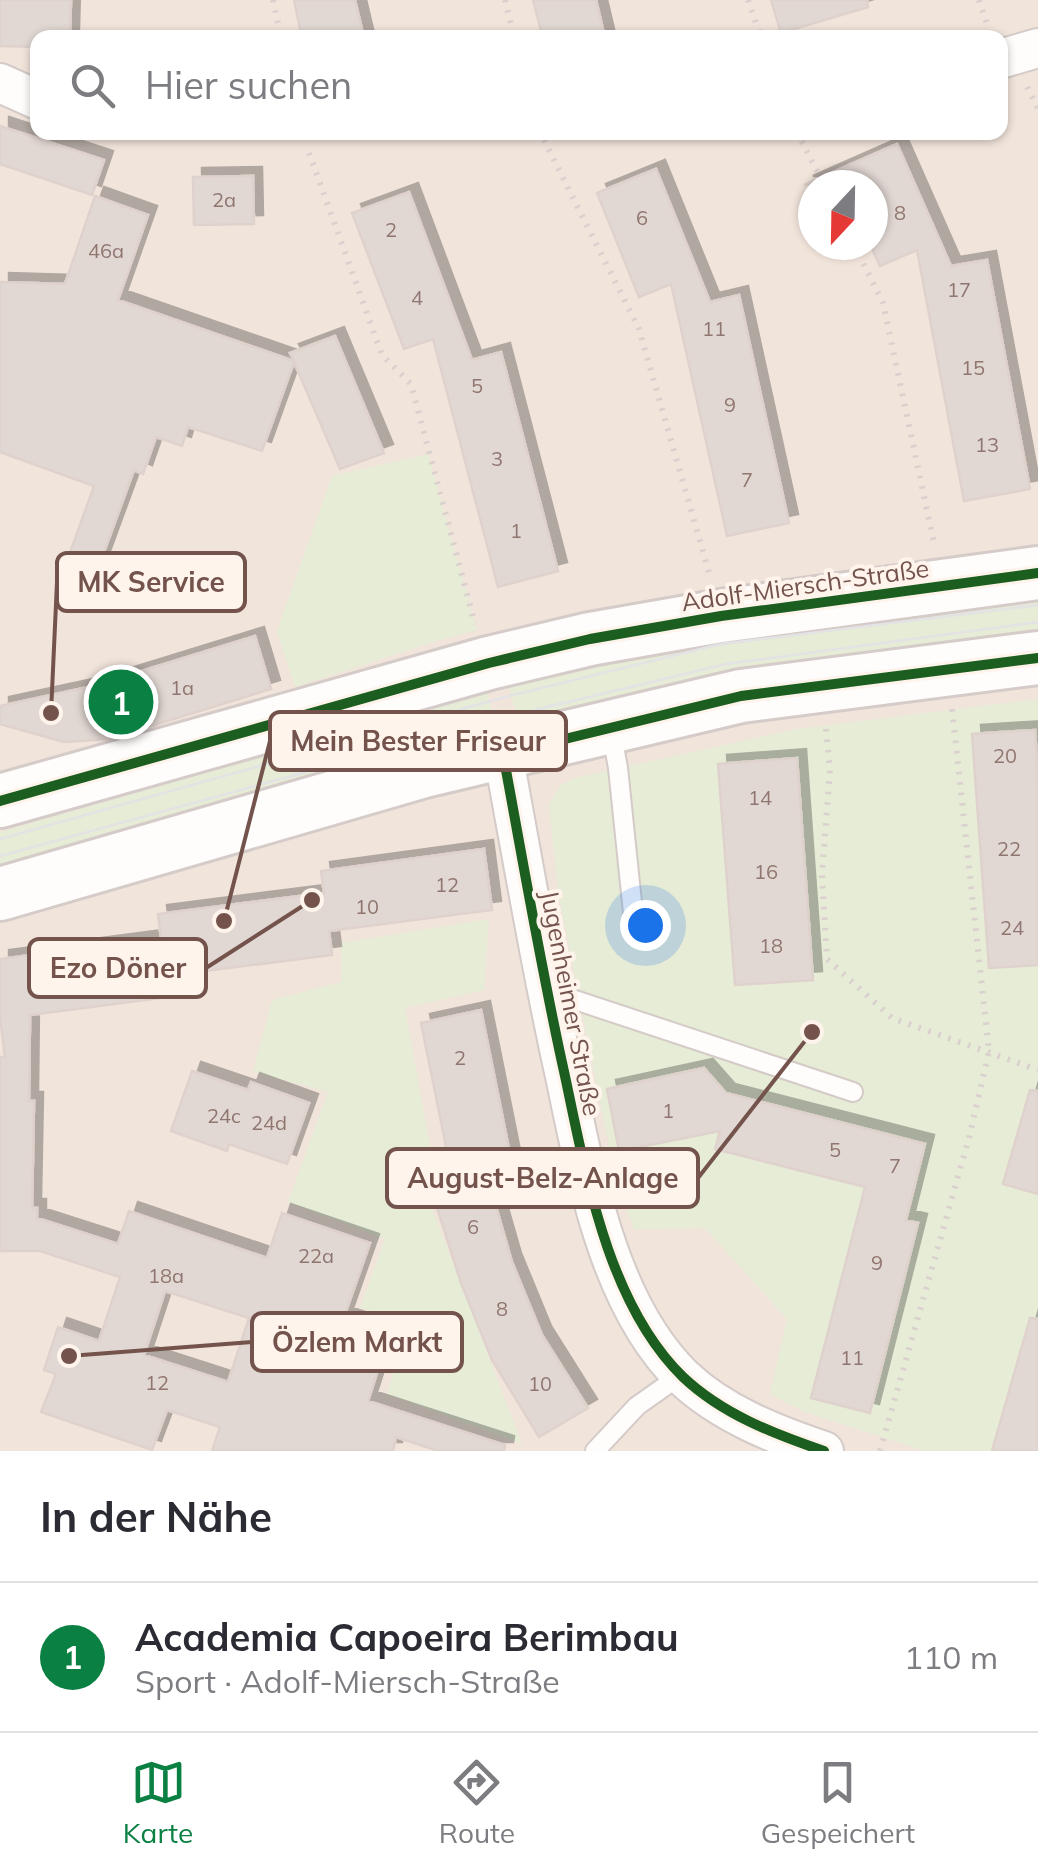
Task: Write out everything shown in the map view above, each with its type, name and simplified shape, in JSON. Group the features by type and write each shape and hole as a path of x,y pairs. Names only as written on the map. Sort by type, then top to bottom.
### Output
{"main road":[{"name":"Adolf-Miersch-Straße","path":"0,800 475,667 590,640 721,616 1038,573"},
{"path":"0,894 424,771 741,696 1038,658"}],"street":[{"path":"1008,58 1038,48"},
{"path":"0,83 30,96"},
{"name":"Jugenheimer Straße","path":"502,754 548,1001 580,1146 600,1222 635,1311 656,1345 706,1396 742,1418 824,1451"}],"lane":[{"path":"611,728 634,922"},
{"path":"548,1001 572,999 853,1092"},
{"path":"595,1451 638,1406 682,1375"}],"path":[{"path":"273,0 279,30"},
{"path":"505,0 512,30"},
{"path":"748,0 757,30"},
{"path":"979,0 992,30"},
{"path":"1008,63 1038,108"},
{"path":"544,140 639,329 712,582"},
{"path":"801,140 816,170"},
{"path":"309,153 382,354 411,384 477,630"},
{"path":"862,260 883,302 937,559"},
{"path":"880,1451 969,1138 988,1051 952,704"},
{"path":"824,716 830,770 822,876 827,959 892,1018 1038,1070"}],"shaded area":[{"path":"0,0 1038,0 1038,1451 0,1451"}],"green space":[{"path":"428,454 477,630 295,687 277,631 332,476"},
{"path":"1038,599 1038,630 723,673 518,722 508,683 738,636"},
{"path":"487,691 498,735 0,877 0,832"},
{"path":"1038,699 1038,1451 925,1451 805,1412 770,1394 787,1319 705,1228 634,1229 614,1172 558,892 549,804 561,785 575,778 797,729"},
{"path":"489,919 484,990 405,1008 435,1174 422,1182 522,1444 387,1394 410,1321 360,1308 385,1239 288,1202 328,1092 253,1072 272,1000 341,982 341,943"}],"building":[{"path":"0,0 71,0 70,30 30,30 30,47 0,46"},
{"path":"294,0 355,0 362,30 300,30"},
{"path":"533,0 596,0 603,30 541,30"},
{"path":"771,0 867,0 868,7 780,30"},
{"path":"0,126 30,136 30,140 43,140 104,160 92,195 0,164"},
{"path":"897,144 951,266 987,260 1030,489 964,501 917,250 880,266 877,260 888,260 888,170 838,170"},
{"path":"656,169 710,302 739,295 789,523 727,536 671,284 639,297 597,193"},
{"path":"253,176 254,224 194,225 193,177"},
{"path":"409,192 472,360 501,352 558,571 498,587 433,339 404,349 352,213"},
{"path":"95,196 148,215 118,300 294,361 290,353 335,336 384,453 340,469 294,362 262,451 188,427 182,446 156,437 143,474 134,470 97,571 67,561 94,486 0,452 0,282 65,284"},
{"path":"255,636 271,689 109,739 64,742 0,724 0,706 93,686"},
{"path":"1035,730 1038,965 989,968 972,734"},
{"path":"797,758 813,980 735,985 718,764"},
{"path":"484,849 492,910 329,931 332,955 166,976 169,997 30,1015 29,1101 34,1101 32,1208 37,1208 37,1218 118,1244 129,1211 267,1258 282,1213 370,1243 344,1317 390,1332 368,1401 505,1445 504,1451 438,1451 396,1437 393,1451 212,1451 220,1427 167,1410 152,1450 41,1412 56,1374 44,1370 58,1327 99,1341 120,1277 40,1251 0,1251 0,1057 5,1057 0,959 161,938 158,914 324,893 321,871","holes":["165,1291 249,1318 228,1382 144,1355"]},
{"path":"481,1010 514,1174 488,1179 512,1262 542,1335 588,1408 539,1437 492,1360 461,1283 432,1192 454,1186 421,1023"},
{"path":"704,1068 726,1093 925,1144 906,1220 918,1223 870,1413 811,1398 865,1187 715,1149 720,1131 619,1151 607,1089"},
{"path":"192,1071 248,1090 251,1082 309,1103 287,1164 229,1144 227,1151 171,1131"},
{"path":"1030,1090 1038,1091 1038,1194 1003,1184"},
{"path":"1030,1318 1038,1319 1038,1451 992,1451"}],"tram line":[{"path":"0,839 505,697 721,644 1038,605"},
{"path":"0,856 510,716 726,664 1038,622"}],"cycle path":[{"path":"0,801 489,663 590,639 721,616 1038,573"},
{"path":"824,1451 749,1422 698,1390 657,1347 618,1276 582,1155 503,754 741,696 1038,658"}],"place":[{"name":"Academia Capoeira Berimbau","path":"121,702"},
{"name":"MK Service","path":"51,713"},
{"name":"Ezo Döner","path":"312,900"},
{"name":"Mein Bester Friseur","path":"224,921"},
{"name":"August-Belz-Anlage","path":"812,1032"},
{"name":"Özlem Markt","path":"69,1356"}]}
